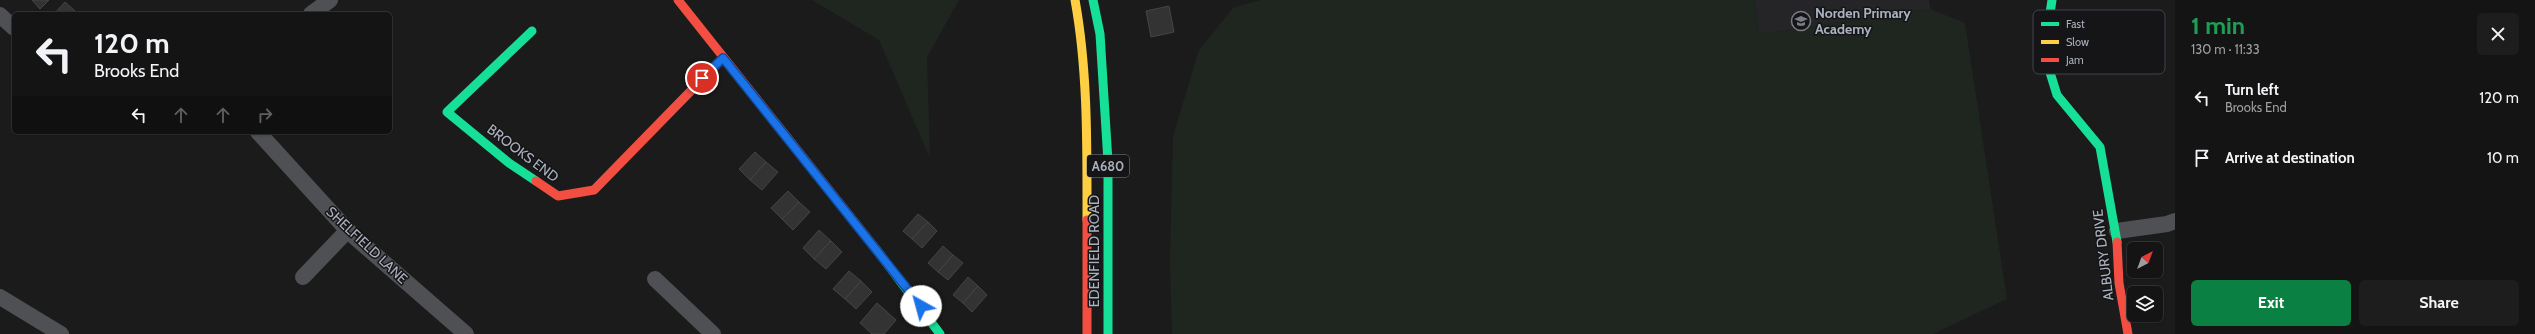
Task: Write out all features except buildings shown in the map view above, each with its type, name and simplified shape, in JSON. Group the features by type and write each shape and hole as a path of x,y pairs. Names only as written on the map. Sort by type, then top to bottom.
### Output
{"street":[{"path":"314,12 330,0"},
{"path":"678,0 902,282 940,334"},
{"name":"EDENFIELD ROAD","path":"1075,0 1081,32 1087,162 1087,334"},
{"name":"EDENFIELD ROAD","path":"1093,0 1100,34 1108,162 1108,334"},
{"name":"ALBURY DRIVE","path":"2050,10 2052,0"},
{"name":"BROOKS END","path":"532,32 447,112 509,163 558,196 594,190 723,58"},
{"name":"ALBURY DRIVE","path":"2050,74 2057,95 2100,147 2117,231 2119,283 2128,334"},
{"name":"SHELFIELD LANE","path":"260,134 348,230 466,334"},
{"path":"2117,231 2167,224 2175,221"},
{"path":"303,276 348,230"},
{"path":"654,278 713,334"},
{"path":"0,297 61,334"}],"shaded area":[{"path":"812,0 959,0 927,57 930,158 879,40"},
{"path":"1260,0 1754,0 1759,34 1930,9 1965,23 2007,299 1933,334 1172,334 1170,261 1173,136 1199,50 1233,8"},
{"name":"Norden Primary Academy","path":"1754,0 1929,0 1930,9 1759,34"}],"traffic: fast":[{"path":"1093,0 1100,34 1108,162 1108,334"},
{"path":"2050,10 2052,0"},
{"path":"532,31 447,112 509,163 536,181"},
{"path":"2050,74 2057,95 2100,147 2117,242"},
{"path":"876,249 940,334"}],"traffic: slow":[{"path":"1075,0 1085,82 1087,137 1087,220"}],"traffic: jam":[{"path":"678,0 876,249"},
{"path":"536,181 558,196 594,190 723,58"},
{"path":"1087,220 1087,334"},
{"path":"2117,242 2119,283 2128,334"}],"place":[{"name":"Norden Primary Academy","path":"1801,21"}],"route":[{"path":"702,78 723,58 921,306"}]}
